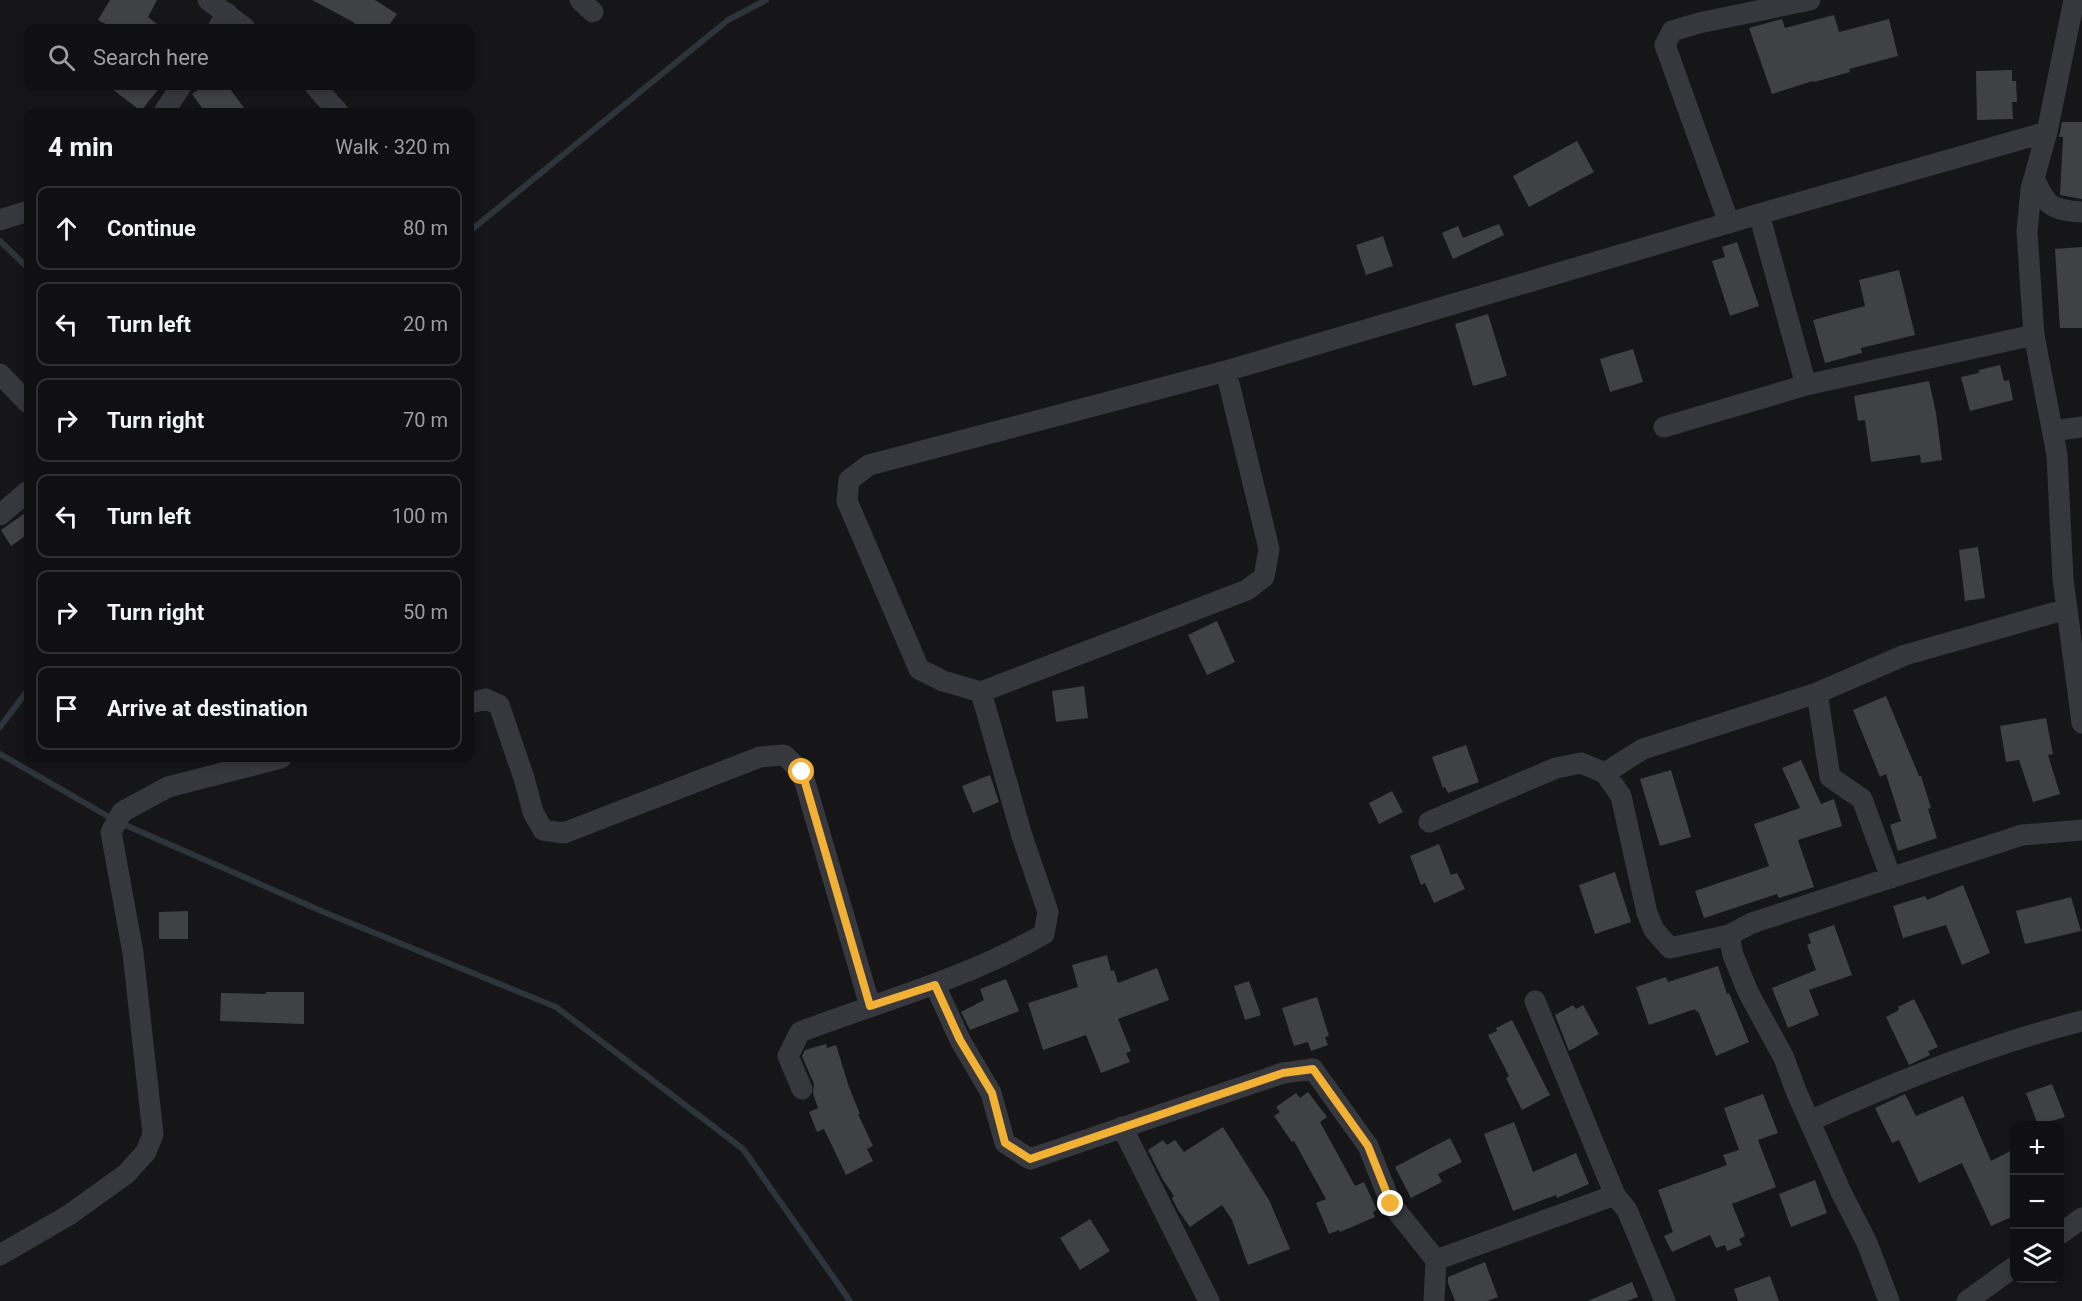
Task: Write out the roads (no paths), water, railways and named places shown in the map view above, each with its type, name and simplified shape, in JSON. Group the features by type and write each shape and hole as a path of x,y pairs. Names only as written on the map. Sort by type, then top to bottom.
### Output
{"street":[{"path":"208,0 223,21"},
{"path":"1729,223 1665,45 1672,31 1699,22 1810,0"},
{"path":"2074,0 2047,132 2031,189 2027,232 2034,335 2057,455 2063,579 2082,723"},
{"path":"167,108 179,90"},
{"path":"319,90 334,108"},
{"path":"1226,371 1269,549 1264,577 1247,590 981,692 944,681 919,669 846,501 849,480 869,465 1226,371 2047,132"},
{"path":"2034,178 2042,197 2049,205 2060,210 2082,212"},
{"path":"0,220 24,212"},
{"path":"1759,214 1806,385"},
{"path":"1664,427 1806,385 2034,335"},
{"path":"0,374 24,399"},
{"path":"2053,431 2082,427"},
{"path":"0,515 24,494"},
{"path":"1605,773 1643,749 1817,693 1905,655 2067,609"},
{"path":"802,1089 788,1056 800,1032 935,985 1017,949 1044,934 1048,912 1022,836 981,692"},
{"path":"1817,693 1830,777 1862,799 1891,878"},
{"path":"474,702 486,699 499,705 533,812 543,830 554,832 564,833 760,757 784,755 802,772 870,1006"},
{"path":"0,1255 69,1215 126,1174 146,1152 153,1134 133,953 111,832 116,821 122,812 168,787 265,762"},
{"path":"1429,822 1556,768 1581,763 1605,773 1621,796 1647,913 1654,930 1670,948 1730,935 1752,923 2022,835 2082,830"},
{"path":"1730,935 1733,955 1748,992 1784,1058 1796,1091 1841,1192 1867,1243 1889,1301"},
{"path":"935,985 960,1040 992,1093 1005,1143 1030,1159 1283,1073 1313,1069 1368,1146 1391,1204 1436,1260 1434,1301"},
{"path":"1535,1001 1615,1195 1627,1210 1665,1301"},
{"path":"1810,1121 1850,1101 1945,1063 2031,1034 2082,1021"},
{"path":"1122,1127 1209,1301"},
{"path":"1436,1260 1615,1195"},
{"path":"2064,1231 2082,1218"},
{"path":"1967,1301 2010,1270"}],"waterway":[{"path":"474,228 728,20 766,0"},
{"path":"0,241 24,264"},
{"path":"0,727 24,695"},
{"path":"0,754 116,821 326,913 556,1007 743,1149 850,1301"}]}
